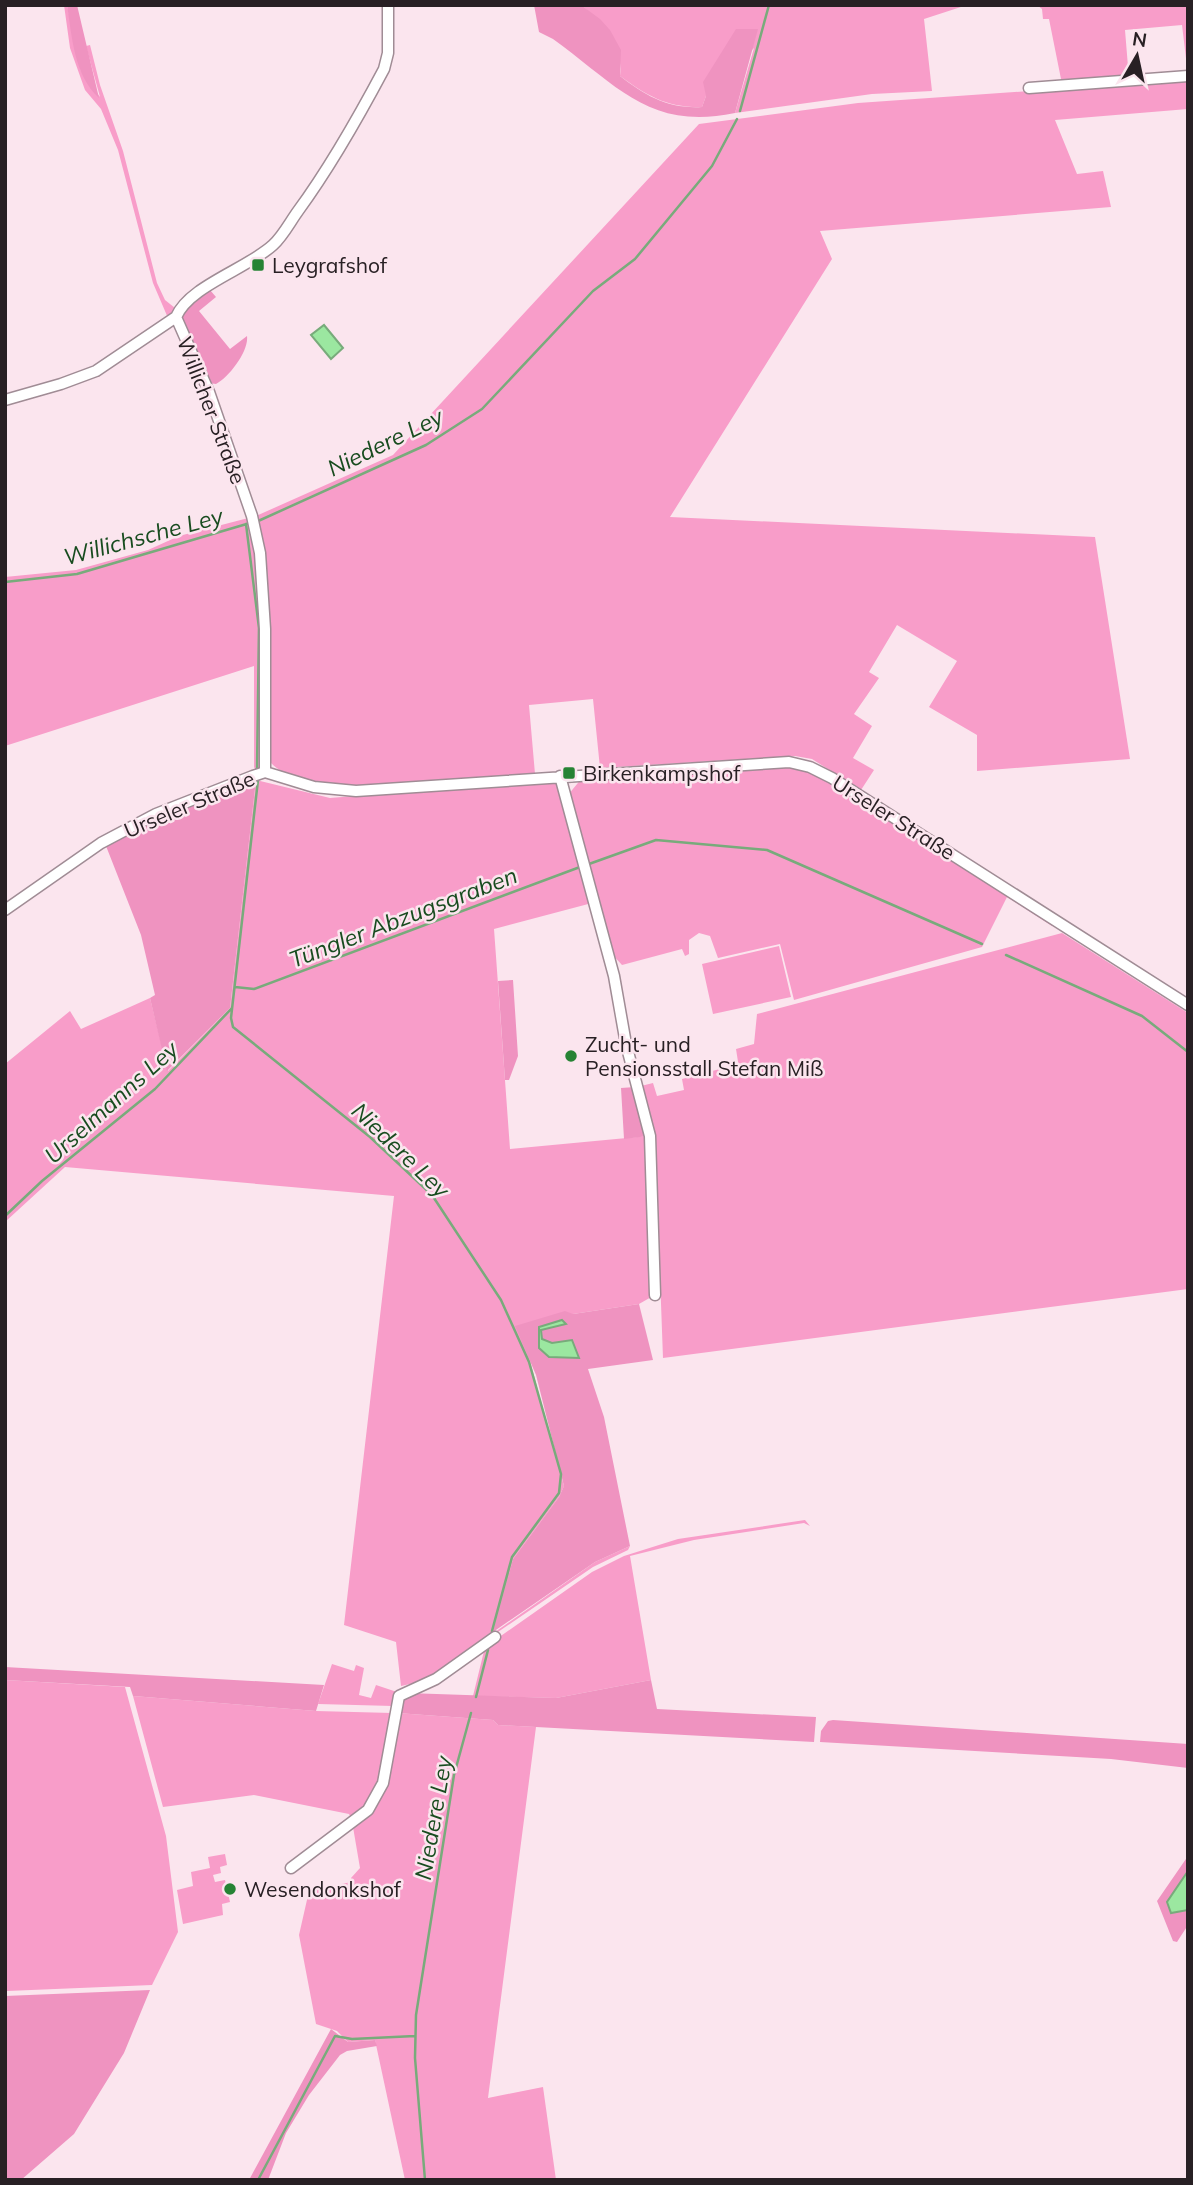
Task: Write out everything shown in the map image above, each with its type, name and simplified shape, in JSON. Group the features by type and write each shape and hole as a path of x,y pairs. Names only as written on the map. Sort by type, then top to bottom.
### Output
{"street":[{"name":"Willicher Straße","path":"265,772 265,629 256,529 209,392 176,317 181,306 216,281 245,266 274,244 316,187 384,69 388,53 388,5"},
{"path":"1029,88 1188,76"},
{"path":"5,400 96,371 176,317"},
{"name":"Urseler Straße","path":"5,910 101,843 156,814 265,772 314,787 356,791 789,762 810,767 1188,1005"},
{"path":"560,776 614,976 626,1044 650,1136 655,1295"},
{"path":"291,1868 368,1810 383,1783 399,1696 436,1679 495,1637"}],"shaded area":[{"path":"64,5 67,5 81,71 100,97 86,46 90,45 100,85 123,151 157,283 165,300 175,308 168,318 153,283 118,150 101,109 85,90 70,48"},
{"path":"67,5 77,5 99,98 79,67"},
{"path":"534,5 581,5 610,30 621,50 620,76 658,100 678,106 702,107 706,96 703,82 736,29 758,29 735,113 705,117 679,116 656,110 636,100 553,39 539,32"},
{"path":"581,5 967,5 924,19 932,91 872,94 735,113 754,48 706,96 702,107 668,103 649,95 620,76 619,55 615,45 604,27"},
{"path":"1037,5 1188,5 1188,75 1182,25 1125,30 1129,79 1062,84 1049,19 1043,19 1042,9"},
{"path":"1188,80 1188,109 1055,120 1077,174 1103,171 1111,207 820,231 832,259 670,517 1095,537 1130,759 977,771 977,735 929,707 957,661 897,625 869,672 879,678 854,714 872,726 853,758 874,770 861,790 812,759 795,756 600,768 593,699 529,705 535,774 332,787 307,782 291,776 271,763 269,629 260,584 262,768 256,771 254,767 254,666 5,746 5,577 76,570 148,550 179,536 256,516 393,455 699,124 858,103"},
{"path":"210,290 216,297 199,311 230,349 247,336 245,349 237,363 227,376 216,384 209,383 180,315"},
{"path":"324,325 343,348 331,359 311,335"},
{"path":"792,765 809,769 1053,922 1052,926 1007,897 982,947 794,1000 780,944 718,958 710,936 699,933 689,940 689,954 685,956 682,949 622,965 611,953 568,795 582,778"},
{"path":"256,780 330,798 553,780 558,783 592,903 494,929 510,1149 648,1136 653,1296 639,1304 573,1314 529,1357 564,1486 559,1497 513,1559 495,1632 595,1562 630,1546 628,1550 593,1567 428,1680 401,1686 396,1642 344,1625 394,1196 65,1167 5,1222 5,1064 70,1011 81,1029 150,998 168,1071 230,1008"},
{"path":"256,780 230,1008 167,1071 150,998 155,995 141,935 106,846 158,817"},
{"path":"1062,933 1188,1013 1188,1289 663,1358 655,1139 641,1086 653,1083 657,1096 684,1090 682,1079 735,1065 736,1069 739,1068 736,1049 754,1044 757,1014"},
{"path":"779,946 791,997 713,1014 702,964"},
{"path":"513,980 518,1056 509,1080 505,1080 498,981"},
{"path":"635,1087 648,1136 624,1139 621,1088"},
{"path":"639,1304 653,1360 588,1369 604,1417 630,1546 595,1562 493,1632 513,1559 559,1497 564,1486 536,1375 515,1326 565,1311 573,1314"},
{"path":"562,1320 566,1324 541,1330 542,1339 552,1343 572,1340 579,1358 549,1357 539,1348 539,1327"},
{"path":"805,1520 810,1526 804,1523 694,1540 630,1556 651,1680 556,1698 473,1696 485,1647 592,1572 624,1556 678,1539"},
{"path":"332,1664 354,1671 356,1665 364,1668 359,1695 371,1698 376,1685 397,1692 393,1706 318,1704"},
{"path":"5,1667 324,1685 316,1711 133,1696 130,1687 5,1680"},
{"path":"5,1680 125,1687 166,1836 178,1932 152,1985 7,1991"},
{"path":"651,1680 657,1709 816,1717 814,1742 498,1725 493,1720 397,1713 399,1703 407,1693 556,1698"},
{"path":"133,1696 316,1711 392,1713 376,1785 362,1810 352,1820 349,1814 254,1795 163,1807"},
{"path":"397,1713 493,1720 498,1725 536,1727 488,2098 543,2087 556,2180 405,2180 375,2040 348,2042 337,2031 316,2024 299,1935 309,1891 351,1882 351,1878 360,1868 353,1827 371,1809"},
{"path":"828,1721 1188,1744 1188,1768 1111,1759 820,1742 821,1731"},
{"path":"225,1854 227,1865 220,1867 221,1873 213,1875 215,1882 225,1880 230,1902 222,1904 223,1915 183,1924 177,1890 193,1886 191,1872 210,1868 208,1857"},
{"path":"1188,1856 1188,1871 1167,1902 1171,1913 1188,1910 1188,1925 1177,1942 1173,1941 1157,1901"},
{"path":"1188,1871 1188,1910 1171,1913 1167,1902"},
{"path":"150,1990 124,2053 74,2134 21,2180 5,2180 5,1996"},
{"path":"331,2029 348,2042 375,2040 377,2046 347,2051 340,2055 309,2095 286,2133 268,2180 249,2180"}],"waterway":[{"name":"Niedere Ley","path":"740,111 769,5"},
{"name":"Niedere Ley","path":"256,522 426,445 482,409 593,291 635,259 712,166 737,119"},
{"name":"Willichsche Ley","path":"5,582 77,574 250,523"},
{"name":"Niedere Ley","path":"246,524 259,628 257,770"},
{"name":"Niedere Ley","path":"258,780 231,1018 233,1027 370,1137 432,1195 501,1300 529,1362 561,1474 559,1493 512,1557 492,1631"},
{"name":"Tüngler Abzugsgraben","path":"589,864 656,840 767,850 982,944"},
{"name":"Tüngler Abzugsgraben","path":"235,987 254,989 580,867"},
{"name":"Tüngler Abzugsgraben","path":"1006,955 1142,1016 1188,1052"},
{"name":"Urselmanns Ley","path":"5,1216 42,1181 155,1089 232,1008"},
{"name":"Niedere Ley","path":"476,1697 488,1650"},
{"name":"Niedere Ley","path":"425,2180 415,2058 416,2015 454,1775 471,1713"},
{"path":"258,2180 335,2036 352,2039 415,2036"}],"place":[{"name":"Leygrafshof","path":"258,265"},
{"name":"Birkenkampshof","path":"569,773"},
{"name":"Zucht- und Pensionsstall Stefan Miß","path":"571,1056"},
{"name":"Wesendonkshof","path":"230,1889"}]}
